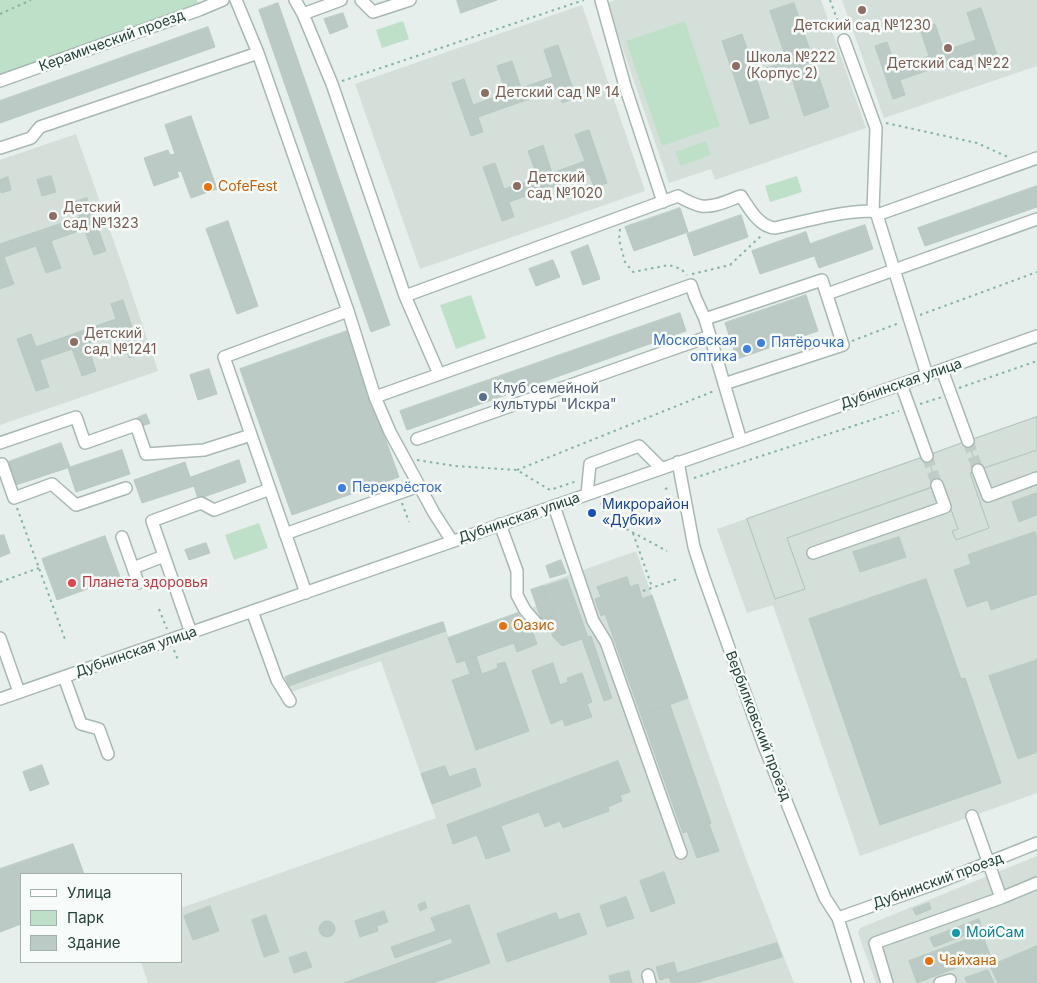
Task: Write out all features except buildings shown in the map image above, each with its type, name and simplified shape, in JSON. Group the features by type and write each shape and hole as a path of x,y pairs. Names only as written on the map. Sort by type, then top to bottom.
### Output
{"street":[{"name":"Керамический проезд","path":"0,81 223,0"},
{"path":"236,0 258,53 348,311 375,396 390,432 418,486 452,541"},
{"path":"295,0 303,14 332,84 405,296 439,374"},
{"path":"303,14 341,0"},
{"path":"361,0 373,12 410,0"},
{"path":"601,0 663,202"},
{"path":"844,40 876,128 875,213 927,375"},
{"path":"0,148 31,138 40,127 258,53"},
{"path":"405,296 678,196 702,206 714,205 741,196 756,218 770,228 775,228 860,211 875,213 1037,158"},
{"path":"827,294 1037,219"},
{"path":"375,396 439,374 689,280 705,319 741,441"},
{"path":"705,319 822,280 843,345 724,385"},
{"path":"306,593 224,357 348,311"},
{"path":"417,439 710,336"},
{"name":"Дубнинская улица","path":"0,699 1037,336"},
{"path":"942,370 968,441"},
{"path":"901,384 927,456"},
{"path":"0,443 76,417 85,443 136,425 146,454 204,450 251,434"},
{"path":"587,494 590,464 639,446 661,468"},
{"path":"1,462 14,498 52,484 76,505 126,488"},
{"name":"Вербилковский проезд","path":"678,462 694,547 703,575 764,746 825,898 838,918 858,983"},
{"path":"978,470 988,496 1037,478"},
{"path":"813,553 945,507 937,485"},
{"path":"285,534 418,486"},
{"path":"191,633 152,521 201,503 214,510 270,490"},
{"path":"554,506 593,621 606,642 681,853"},
{"path":"500,524 517,571 517,595 525,610 538,625"},
{"path":"122,537 138,583"},
{"path":"132,568 164,556"},
{"path":"252,611 277,680 290,701"},
{"path":"0,638 19,692"},
{"path":"64,677 81,724 99,729 108,754"},
{"path":"972,816 1001,898"},
{"name":"Дубнинский проезд","path":"838,918 937,883 1037,843"},
{"path":"887,983 874,943 1001,898 1037,883"}],"path":[{"path":"0,14 31,0"},
{"path":"332,84 584,0"},
{"path":"830,0 844,40"},
{"path":"874,120 977,143 1013,159 1017,165"},
{"path":"623,217 619,240 624,262 633,272 669,265 681,269 689,280 730,265 770,228"},
{"path":"843,345 1037,272"},
{"path":"694,478 910,408 1037,361"},
{"path":"404,458 455,466 517,470 724,385"},
{"path":"517,470 550,490 588,477"},
{"path":"398,494 409,522"},
{"path":"14,498 66,642"},
{"path":"601,502 606,518 667,551"},
{"path":"633,533 652,587"},
{"path":"0,582 39,568"},
{"path":"643,590 677,579"},
{"path":"159,609 167,630"},
{"path":"174,650 178,660"}],"shaded area":[{"name":"Школа №222 (Корпус 2)","path":"615,0 821,0 866,128 715,180 711,169 669,183 607,3"},
{"name":"Детский сад №22","path":"842,0 1037,0 1037,66 884,118"},
{"path":"582,5 645,191 420,269 355,84"},
{"path":"76,134 158,371 0,425 0,160"},
{"path":"1037,417 1037,793 860,856 773,605 747,613 717,529"},
{"path":"636,551 746,859 794,983 148,983 141,963 182,963 182,908 436,818 381,661 291,692 285,677 443,622 449,638 536,606 530,589"},
{"path":"1037,856 1037,983 876,983 858,933 860,928"}],"green space":[{"path":"0,0 197,0 199,6 0,77"},
{"path":"403,21 409,39 382,48 376,30"},
{"path":"685,21 720,126 662,146 626,41"},
{"path":"706,141 711,155 681,166 675,152"},
{"path":"797,176 802,192 770,202 765,186"},
{"path":"471,295 486,338 456,349 440,305"},
{"path":"259,523 268,548 234,560 225,535"}],"tunnel":[{"path":"968,441 978,470"},
{"path":"927,456 937,485"}],"place":[{"name":"Детский сад №1230","path":"862,10"},
{"name":"Детский сад №22","path":"948,48"},
{"name":"Школа №222 (Корпус 2)","path":"736,66"},
{"name":"Детский сад № 14","path":"485,93"},
{"name":"Детский сад №1020","path":"517,186"},
{"name":"CofeFest","path":"208,187"},
{"name":"Детский сад №1323","path":"53,216"},
{"name":"Детский сад №1241","path":"74,342"},
{"name":"Пятёрочка","path":"761,343"},
{"name":"Московская оптика","path":"747,349"},
{"name":"Клуб семейной культуры \"Искра\"","path":"483,397"},
{"name":"Перекрёсток","path":"342,488"},
{"name":"Микрорайон «Дубки»","path":"592,513"},
{"name":"Планета здоровья","path":"72,583"},
{"name":"Оазис","path":"503,626"},
{"name":"МойСам","path":"956,933"},
{"name":"Чайхана","path":"929,961"}]}
